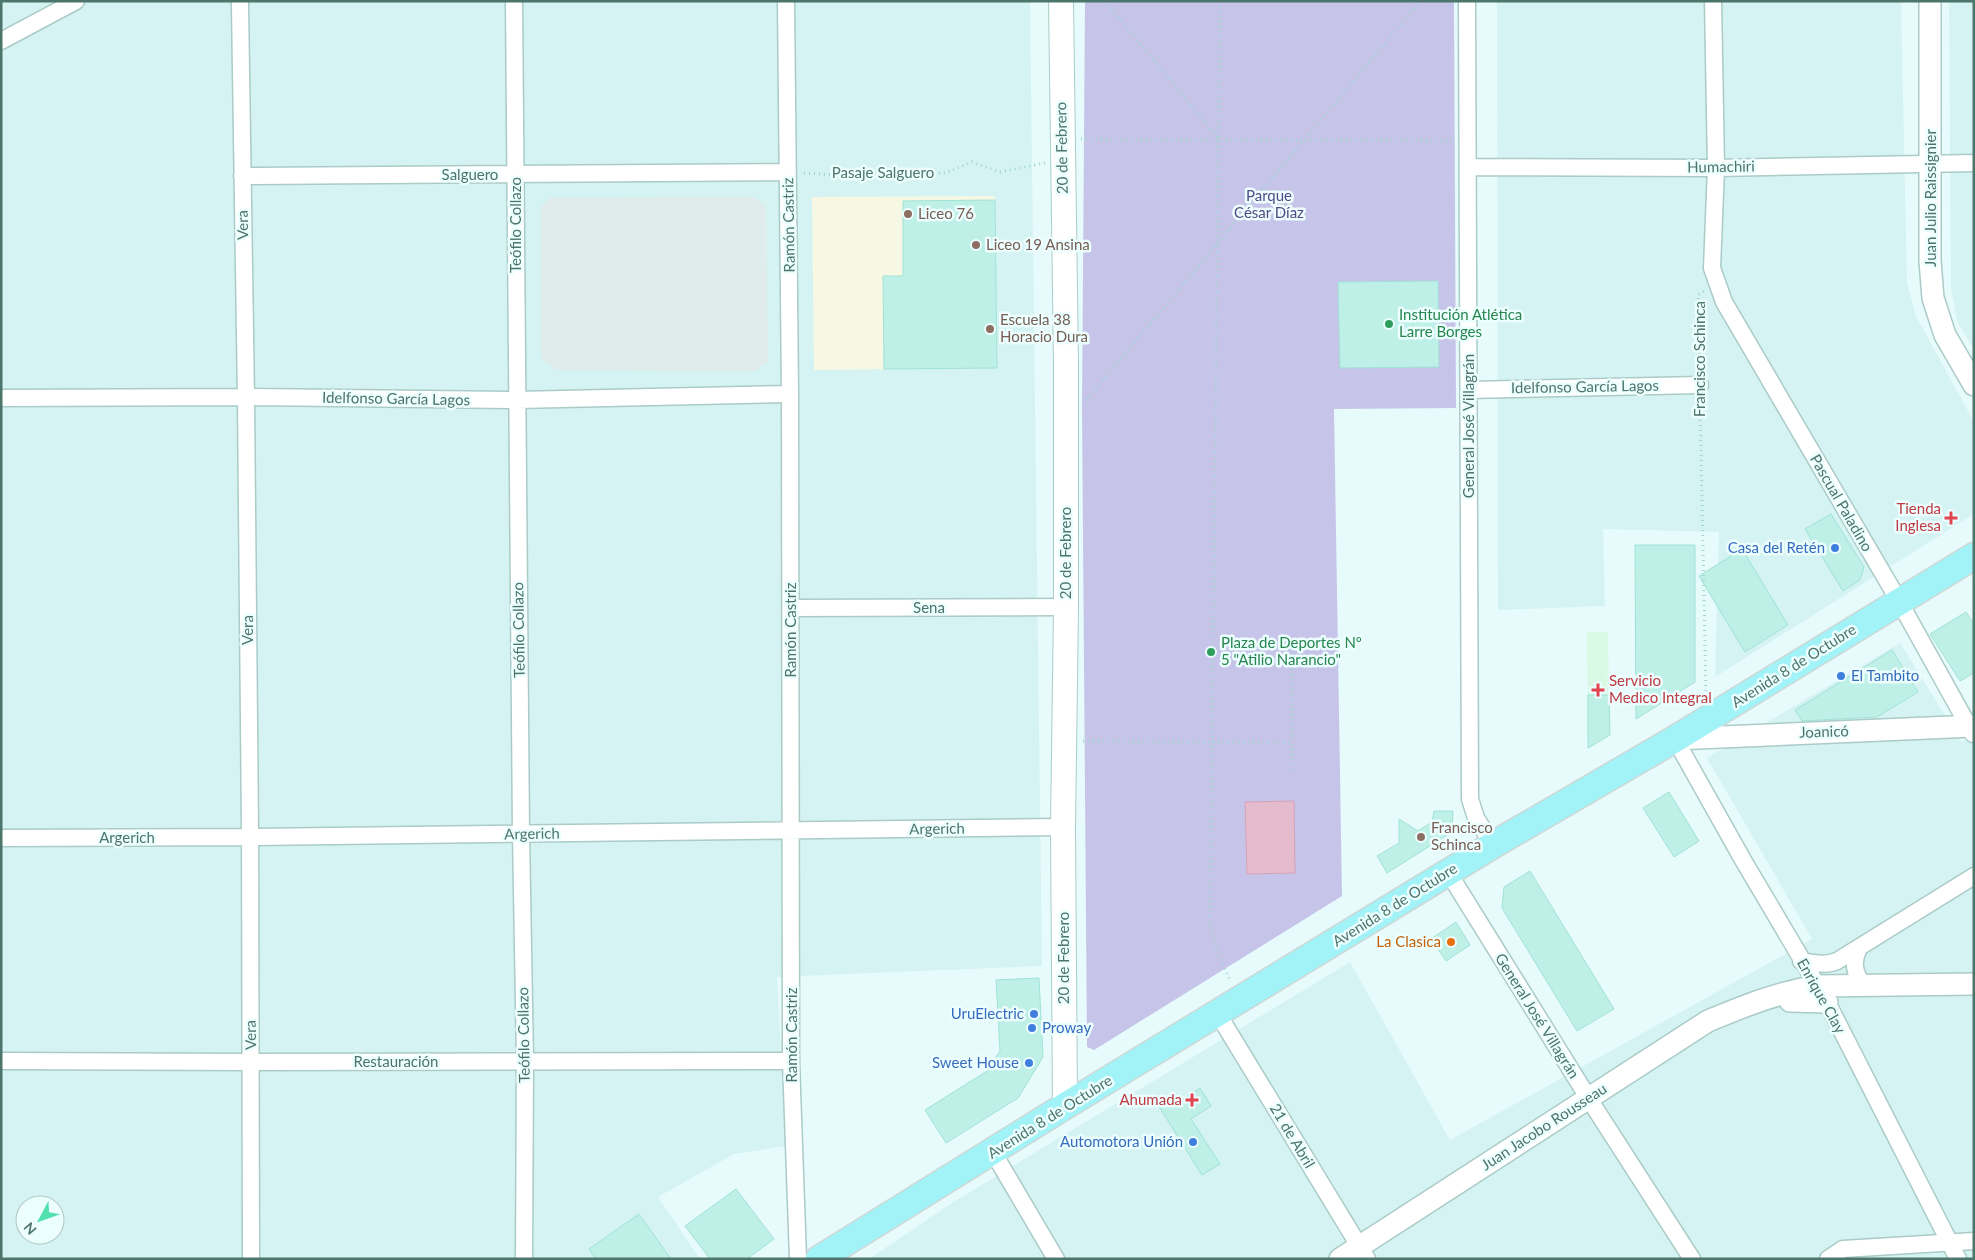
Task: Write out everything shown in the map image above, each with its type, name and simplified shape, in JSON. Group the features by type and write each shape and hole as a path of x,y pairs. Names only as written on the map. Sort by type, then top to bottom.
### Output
{"main road":[{"name":"20 de Febrero","path":"1061,1 1066,423 1063,827 1065,1106"},
{"name":"Avenida 8 de Octubre","path":"819,1259 1448,872 1675,739 1974,556"}],"street":[{"path":"1,41 76,1"},
{"name":"Vera","path":"240,1 246,397 251,1259"},
{"name":"Teófilo Collazo","path":"514,1 521,834 525,1061 524,1259"},
{"name":"Ramón Castriz","path":"786,1 790,394 791,1061 798,1259"},
{"name":"General José Villagrán","path":"1468,1 1470,799 1476,818 1493,845"},
{"path":"1712,268 1716,168 1713,1"},
{"name":"Juan Julio Raissignier","path":"1930,1 1930,261 1933,298 1945,335 1974,385"},
{"name":"Humachiri","path":"1468,167 1716,168 1974,163"},
{"name":"Salguero","path":"242,176 788,172"},
{"name":"Pascual Paladino","path":"1712,268 1724,302 1972,729"},
{"name":"Idelfonso García Lagos","path":"1469,390 1700,385"},
{"name":"Idelfonso García Lagos","path":"1,398 246,397 517,400 790,394"},
{"name":"Sena","path":"791,608 1066,607"},
{"name":"Joanicó","path":"1675,739 1972,729"},
{"name":"Enrique Clay","path":"1675,739 1822,994 1958,1259"},
{"name":"Argerich","path":"1,838 249,837 1063,827"},
{"name":"General José Villagrán","path":"1448,872 1589,1099 1692,1259"},
{"path":"1802,961 1829,964 1858,950 1974,876"},
{"path":"1858,950 1854,960 1854,968 1863,986"},
{"name":"Juan Jacobo Rousseau","path":"1340,1259 1363,1253 1708,1020 1752,1003 1794,990 1822,994 1863,986 1974,984"},
{"name":"21 de Abril","path":"1218,1014 1363,1253"},
{"name":"Restauración","path":"1,1061 791,1061"},
{"path":"993,1152 1056,1259"},
{"path":"1828,1259 1843,1249 1974,1241"}],"path":[{"path":"1105,1 1219,139"},
{"path":"1220,1 1210,923 1218,955 1241,1000"},
{"path":"1066,423 1421,1"},
{"name":"Pasaje Salguero","path":"788,172 854,176 946,173 972,162 1000,172 1062,149 1219,139 1468,141"},
{"name":"Francisco Schinca","path":"1706,720 1698,296 1708,287 1712,268"},
{"path":"1291,649 1294,773"},
{"path":"1064,741 1293,743"}],"shaded area":[{"path":"1,1 1030,1 1042,966 777,977 786,1146 734,1154 658,1197 700,1259 1,1259"},
{"path":"1497,1 1901,1 1907,282 1916,316 1974,422 1974,514 1715,677 1719,532 1603,529 1605,606 1498,610"},
{"path":"1949,1 1974,1 1974,350 1957,321 1951,288"},
{"path":"995,196 997,368 814,370 812,197"},
{"path":"755,197 766,207 768,361 756,371 555,370 541,357 541,207 550,198"},
{"name":"Servicio Medico Integral","path":"1587,632 1608,632 1610,735 1588,748"},
{"path":"1900,643 1961,741 1974,740 1974,1259 869,1259 955,1201 1350,962 1450,1140 1812,939 1707,758"},
{"path":"1294,801 1295,873 1247,874 1245,802"}],"green space":[{"name":"Parque César Díaz","path":"1085,1 1454,1 1456,408 1334,409 1342,896 1094,1050 1087,1047 1082,408"}],"building":[{"path":"995,200 997,368 884,369 883,276 903,276 903,201"},
{"name":"Institución Atlética Larre Borges","path":"1438,281 1439,367 1340,368 1338,282"},
{"name":"Casa del Retén","path":"1831,514 1864,567 1860,580 1843,591 1805,529"},
{"path":"1635,545 1695,545 1695,682 1636,719"},
{"path":"1742,549 1788,625 1745,652 1699,576"},
{"path":"1966,612 1974,624 1974,673 1960,681 1930,634"},
{"path":"1892,650 1918,692 1877,717 1802,721 1795,710"},
{"path":"1588,695 1609,695 1610,735 1588,748"},
{"path":"1669,792 1699,841 1674,857 1643,808"},
{"name":"Francisco Schinca","path":"1434,811 1453,811 1452,832 1387,873 1377,856 1399,843 1399,819 1418,831 1432,822"},
{"path":"1530,871 1614,1009 1577,1031 1502,908 1504,887"},
{"name":"La Clasica","path":"1456,922 1470,945 1446,961 1431,939"},
{"path":"1039,978 1043,1057 1018,1098 946,1143 925,1110 987,1071 1000,1051 996,980"},
{"name":"Automotora Unión","path":"1200,1088 1211,1106 1191,1119 1220,1164 1202,1175 1158,1105 1176,1094 1180,1101"},
{"path":"736,1189 774,1239 747,1259 710,1259 685,1226"},
{"path":"639,1214 671,1259 596,1259 589,1249"}],"place":[{"name":"Liceo 76","path":"908,214"},
{"name":"Liceo 19 Ansina","path":"976,245"},
{"name":"Institución Atlética Larre Borges","path":"1389,324"},
{"name":"Escuela 38 Horacio Dura","path":"990,329"},
{"name":"Tienda Inglesa","path":"1951,518"},
{"name":"Casa del Retén","path":"1835,548"},
{"name":"Plaza de Deportes Nº 5 \"Atilio Narancio\"","path":"1211,652"},
{"name":"El Tambito","path":"1841,676"},
{"name":"Servicio Medico Integral","path":"1598,690"},
{"name":"Francisco Schinca","path":"1421,837"},
{"name":"La Clasica","path":"1451,942"},
{"name":"UruElectric","path":"1034,1014"},
{"name":"Proway","path":"1032,1028"},
{"name":"Sweet House","path":"1029,1063"},
{"name":"Ahumada","path":"1192,1100"},
{"name":"Automotora Unión","path":"1193,1142"}]}
